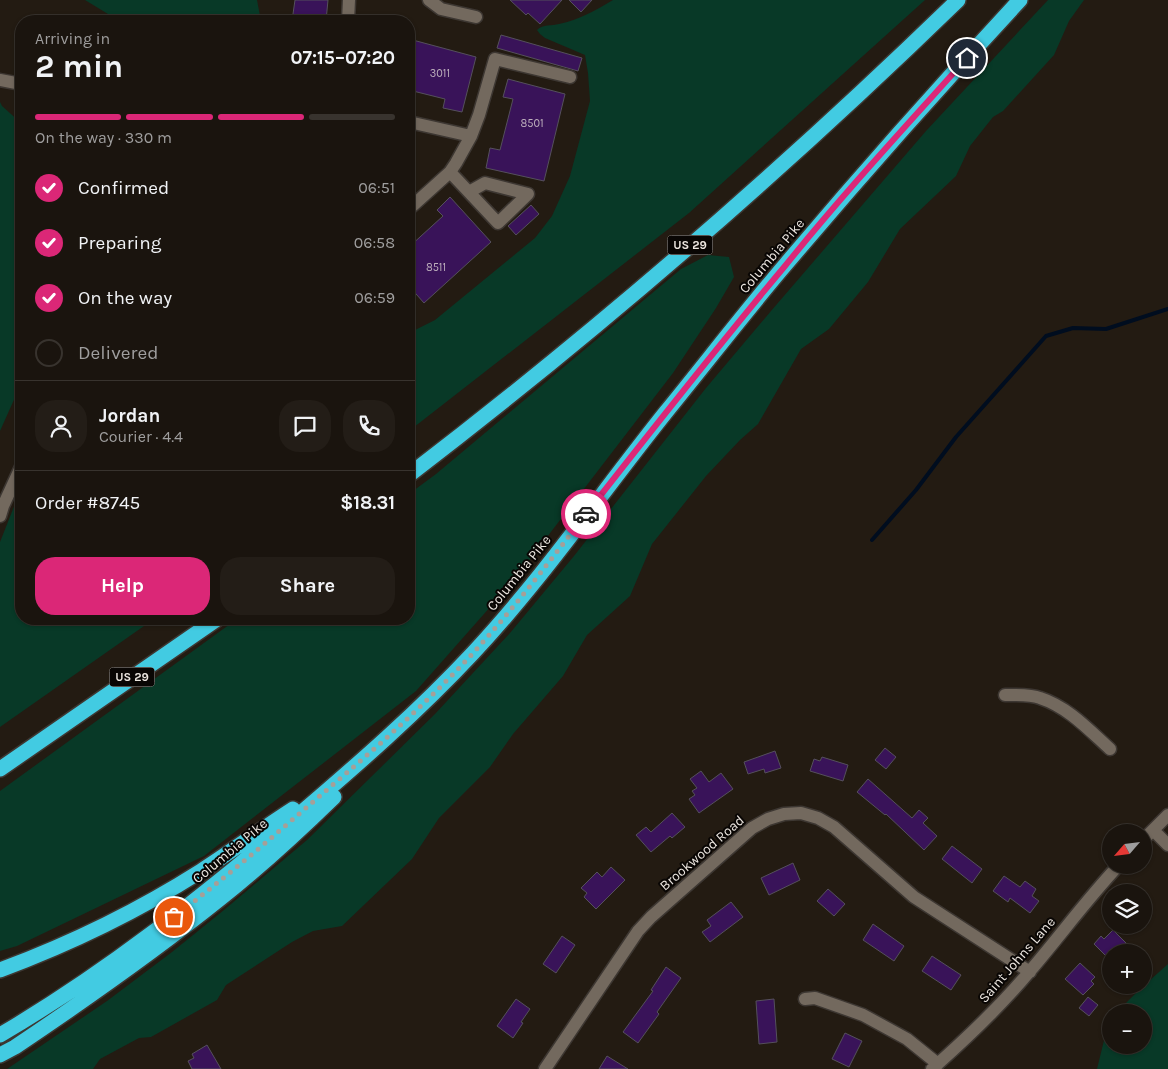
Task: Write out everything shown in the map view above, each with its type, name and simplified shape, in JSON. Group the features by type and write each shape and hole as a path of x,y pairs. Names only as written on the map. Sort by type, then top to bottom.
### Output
{"highway":[{"name":"US 29","path":"415,470 592,329 736,206 841,111 958,0"},
{"name":"Columbia Pike","path":"0,1035 106,966 220,881 352,769 411,716 473,653 520,598 664,415 792,257 880,155 1020,0"},
{"name":"US 29","path":"0,769 208,625"},
{"path":"0,1055 15,1047 114,980 222,898 270,857 358,775 411,716"},
{"path":"0,759 71,719"},
{"path":"0,970 31,959 89,933 144,904 201,871 352,769"}],"street":[{"path":"348,15 349,0"},
{"path":"429,0 441,9 476,17"},
{"path":"415,204 450,172 471,136 495,60 570,77"},
{"path":"0,80 15,83"},
{"path":"415,123 471,136"},
{"path":"450,172 469,192"},
{"path":"0,516 15,480"},
{"path":"1005,695 1039,697 1056,705 1076,717 1110,749"},
{"name":"Brookwood Road","path":"545,1069 638,931 651,917 752,828 768,819 784,814 801,813 818,818 834,826 914,897 1030,972"},
{"path":"1152,830 1168,815"},
{"path":"1152,836 1168,845"},
{"name":"Saint Johns Lane","path":"935,1066 970,1036 1030,972 1111,874"},
{"path":"804,999 815,998 863,1014 907,1039 935,1066"}],"green space":[{"path":"85,0 257,0 260,15 109,15"},
{"path":"613,0 925,0 689,213 415,426 415,330 435,320 535,238 552,216 570,176 590,101 585,55 545,38 537,30 545,26 566,22 594,11"},
{"path":"1048,0 1084,0 1069,21 1054,55 1003,111 993,117 970,146 956,176 900,229 868,282 829,329 801,349 758,424 706,476 652,544 630,596 587,635 563,676 513,734 490,767 439,818 412,859 342,926 313,931 292,942 226,985 217,1000 151,1037 139,1038 100,1059 93,1069 7,1069 107,1001 224,910 307,840 435,714 510,633 574,556 706,388 771,311 926,131"},
{"path":"0,102 15,118 15,397 0,431"},
{"path":"708,255 729,257 734,277 673,373 514,580 416,691 204,856 17,946 0,951 0,791 229,625 415,625 415,490 681,269"},
{"path":"15,504 15,625 145,625 0,727 0,542"},
{"path":"1168,964 1168,1069 1097,1069 1102,1049 1102,1054 1152,1054 1152,1004 1125,1004 1135,994 1152,994 1152,978"}],"building":[{"path":"295,0 328,0 327,15 293,15"},
{"path":"510,0 562,0 540,24 528,13 526,15"},
{"path":"569,0 592,0 581,12"},
{"path":"501,35 582,58 578,71 497,48"},
{"path":"415,41 476,57 462,112 443,108 445,99 415,92"},
{"path":"508,79 565,94 544,181 486,168 490,148 500,150 513,99 503,97"},
{"path":"450,197 491,242 424,303 415,293 415,242 443,216 437,210"},
{"path":"531,205 539,214 516,235 508,226"},
{"path":"885,748 896,757 886,769 875,760"},
{"path":"775,751 781,768 765,773 764,769 748,774 744,762"},
{"path":"822,757 848,765 843,781 810,771 814,759 820,761"},
{"path":"701,771 709,782 721,773 733,789 699,813 689,799 695,795 692,791 697,788 690,779"},
{"path":"868,779 912,818 919,810 928,818 923,823 937,836 924,850 886,814 857,792"},
{"path":"672,813 685,827 672,838 670,836 651,852 636,835 646,827 651,832"},
{"path":"952,846 982,869 972,883 942,859"},
{"path":"793,863 800,880 769,895 761,878"},
{"path":"611,867 625,880 596,909 584,897 587,893 581,888 597,872 602,877"},
{"path":"1004,876 1020,887 1025,881 1036,889 1032,896 1039,901 1030,913 1010,898 1008,902 993,891"},
{"path":"828,889 845,904 834,916 817,901"},
{"path":"731,902 743,917 710,942 702,932 711,926 707,920"},
{"path":"873,924 904,946 894,961 863,940"},
{"path":"1109,934 1117,934 1127,944 1102,944 1102,952 1094,944 1101,936 1104,939"},
{"path":"562,936 575,945 556,973 543,964"},
{"path":"932,956 961,975 951,990 922,971"},
{"path":"1080,963 1095,977 1091,981 1094,984 1083,995 1065,979"},
{"path":"666,967 681,978 657,1012 659,1014 638,1043 623,1032 653,991 651,990"},
{"path":"1088,997 1098,1005 1089,1016 1079,1008"},
{"path":"516,999 530,1009 513,1038 497,1026"},
{"path":"774,999 777,1042 759,1044 756,1001"},
{"path":"845,1033 862,1041 849,1067 832,1059"},
{"path":"207,1045 221,1069 192,1069 188,1061 194,1058 192,1054"},
{"path":"607,1056 628,1069 599,1069"}],"waterway":[{"path":"872,540 916,490 956,437 1046,336 1073,328 1106,329 1168,309"}],"way so far":[{"path":"174,917 261,847 411,716 473,653 520,598 586,514"}],"route":[{"path":"586,514 785,265 967,58"}]}
